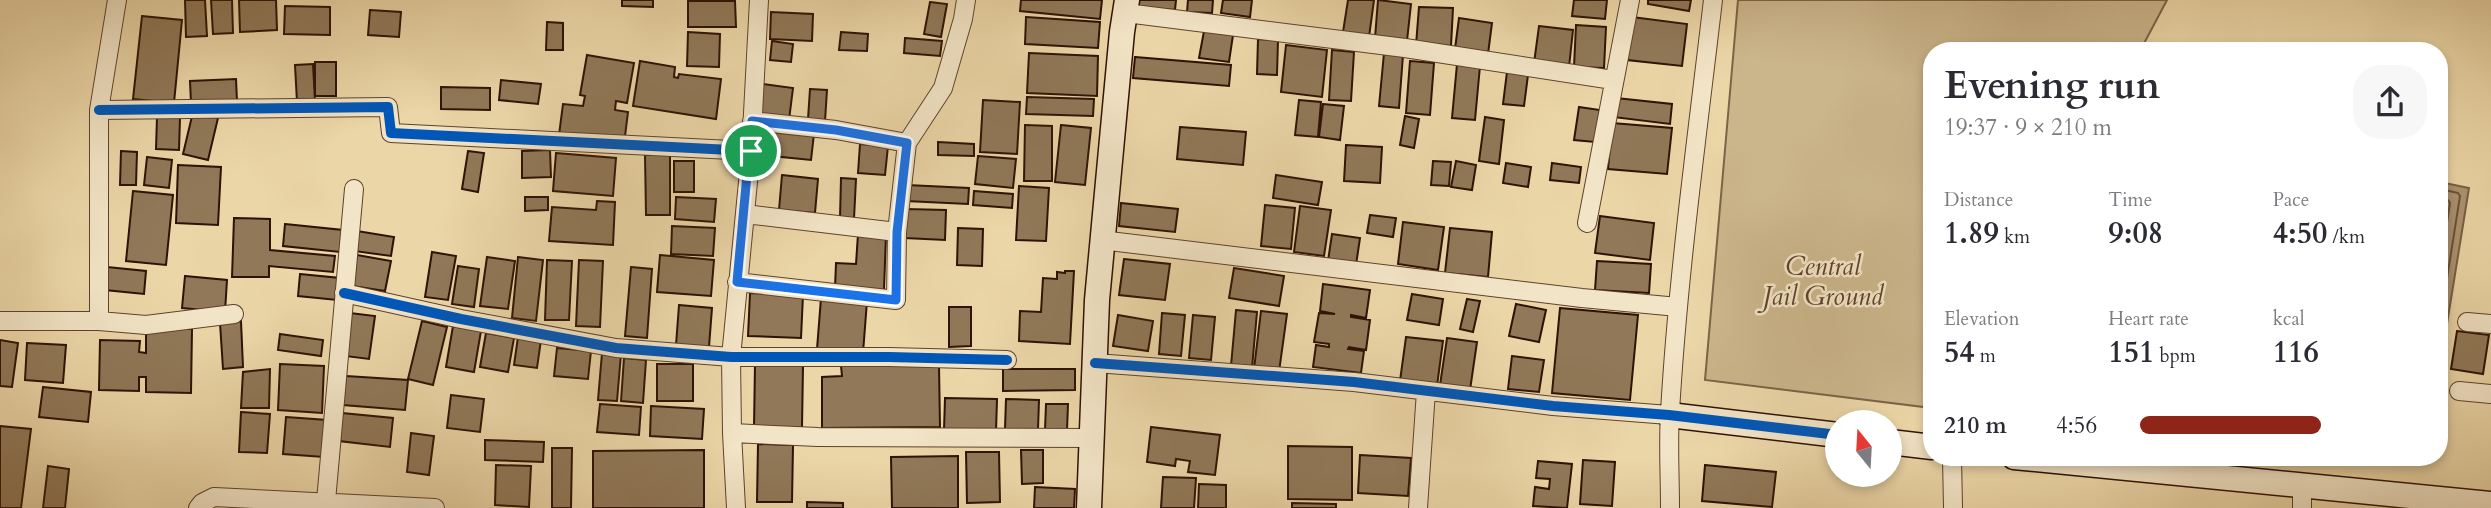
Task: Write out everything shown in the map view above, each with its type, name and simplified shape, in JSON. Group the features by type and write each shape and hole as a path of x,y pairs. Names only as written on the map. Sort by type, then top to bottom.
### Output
{"street":[{"path":"99,321 100,110 117,0"},
{"path":"736,508 731,357 751,151 759,0"},
{"path":"737,282 896,300 897,232 907,143 943,88 966,0"},
{"path":"1587,223 1630,0"},
{"path":"1670,508 1670,415 1678,307 1713,0"},
{"path":"1089,508 1101,240 1122,32 1127,7 1613,80"},
{"path":"100,110 388,107 391,133 751,151"},
{"path":"752,121 836,130 907,143"},
{"path":"326,501 354,189"},
{"path":"745,214 897,232"},
{"path":"1101,240 1582,298 1678,307"},
{"path":"344,293 461,319 616,348 731,357 1007,360"},
{"path":"0,321 99,321 146,325 234,314"},
{"path":"2467,322 2491,324"},
{"path":"1095,363 1354,382 1553,406 1670,415 1825,433"},
{"path":"1418,508 1426,391"},
{"path":"2459,391 2491,394"},
{"path":"732,433 831,437 1091,438"},
{"path":"1902,443 1923,446"},
{"path":"1952,466 1953,508"},
{"path":"2079,466 2302,497 2491,504"},
{"path":"198,508 202,503 326,501 435,508"}],"green space":[{"name":"Central Jail Ground","path":"1738,0 2167,0 2145,42 1923,42 1923,407 1705,380"}],"water":[{"path":"2448,184 2469,188 2448,318"}],"building":[{"path":"185,0 205,0 207,36 186,37"},
{"path":"211,0 232,0 233,33 213,34"},
{"path":"239,0 276,0 277,30 240,32"},
{"path":"622,0 653,0 653,7 622,6"},
{"path":"1021,0 1102,0 1100,19 1020,11"},
{"path":"1136,0 1176,0 1175,10 1136,7"},
{"path":"1188,0 1213,0 1212,13 1187,12"},
{"path":"1223,0 1252,0 1250,17 1221,13"},
{"path":"1348,0 1374,0 1369,37 1343,32"},
{"path":"1378,0 1411,4 1407,41 1375,38"},
{"path":"1574,0 1607,0 1605,19 1572,16"},
{"path":"1648,0 1691,0 1689,11 1648,4"},
{"path":"688,1 735,1 736,27 688,27"},
{"path":"930,2 947,4 941,37 924,34"},
{"path":"285,6 330,7 330,35 284,34"},
{"path":"1419,7 1453,8 1451,46 1416,45"},
{"path":"370,10 401,12 399,37 368,35"},
{"path":"771,12 813,14 812,41 770,39"},
{"path":"142,16 182,20 174,103 133,99"},
{"path":"1026,17 1100,22 1098,48 1025,44"},
{"path":"1632,17 1687,24 1682,66 1627,60"},
{"path":"1459,18 1492,23 1488,54 1455,49"},
{"path":"547,22 563,23 563,50 546,50"},
{"path":"1576,25 1606,27 1604,68 1574,67"},
{"path":"1539,26 1573,30 1569,67 1534,63"},
{"path":"1204,31 1233,35 1229,62 1199,58"},
{"path":"688,32 720,34 719,67 687,66"},
{"path":"841,32 868,34 867,51 839,50"},
{"path":"905,38 942,41 940,56 904,53"},
{"path":"1258,39 1278,40 1277,75 1257,74"},
{"path":"772,41 793,44 791,62 770,60"},
{"path":"1286,45 1327,50 1322,97 1281,92"},
{"path":"1332,50 1354,52 1351,101 1329,100"},
{"path":"1029,53 1098,56 1097,96 1027,93"},
{"path":"1384,53 1403,55 1399,108 1379,106"},
{"path":"587,55 634,63 627,103 616,101 615,110 628,112 624,144 559,135 563,104 583,106 585,96 580,95"},
{"path":"1135,57 1231,65 1229,86 1133,78"},
{"path":"640,61 675,67 674,77 678,78 679,74 721,79 716,119 633,106"},
{"path":"1410,61 1434,63 1430,115 1406,113"},
{"path":"315,62 336,62 336,96 315,96"},
{"path":"313,64 315,101 297,102 295,65"},
{"path":"1457,64 1480,66 1475,120 1452,118"},
{"path":"1507,72 1528,75 1524,106 1503,104"},
{"path":"236,79 237,101 191,103 190,81"},
{"path":"501,80 541,84 538,104 499,100"},
{"path":"763,84 793,88 789,120 759,116"},
{"path":"441,87 490,88 490,110 441,109"},
{"path":"810,89 827,90 825,121 808,119"},
{"path":"1027,97 1094,99 1093,116 1026,114"},
{"path":"1616,98 1672,104 1670,124 1613,117"},
{"path":"983,100 1020,102 1017,154 980,152"},
{"path":"1299,100 1321,102 1318,137 1295,135"},
{"path":"1323,104 1344,106 1340,140 1319,137"},
{"path":"1579,107 1600,110 1595,142 1574,140"},
{"path":"193,112 218,118 208,160 183,154"},
{"path":"1405,116 1419,119 1414,148 1400,145"},
{"path":"157,117 180,118 179,150 156,149"},
{"path":"1485,117 1504,120 1499,164 1479,161"},
{"path":"1612,123 1672,128 1667,174 1608,169"},
{"path":"1025,125 1052,126 1052,181 1024,181"},
{"path":"1061,125 1091,128 1085,185 1055,182"},
{"path":"1180,127 1246,132 1243,165 1177,159"},
{"path":"775,130 814,134 811,160 772,156"},
{"path":"938,142 974,144 974,156 938,155"},
{"path":"860,144 888,146 885,175 858,173"},
{"path":"1346,145 1382,147 1380,183 1344,181"},
{"path":"550,150 551,177 522,178 522,151"},
{"path":"121,151 137,152 136,185 120,185"},
{"path":"468,151 484,153 478,192 462,189"},
{"path":"556,153 616,158 613,196 553,191"},
{"path":"645,155 670,155 670,215 646,215"},
{"path":"978,156 1016,159 1013,188 975,184"},
{"path":"147,157 172,160 169,188 144,185"},
{"path":"674,161 694,161 694,192 674,192"},
{"path":"1433,161 1451,162 1449,186 1431,185"},
{"path":"1456,161 1476,165 1472,190 1451,187"},
{"path":"1506,163 1531,167 1528,187 1503,183"},
{"path":"1552,163 1581,167 1579,183 1550,180"},
{"path":"178,165 221,167 218,225 176,223"},
{"path":"782,175 818,179 815,213 779,210"},
{"path":"1276,175 1322,182 1318,205 1273,198"},
{"path":"841,178 856,179 854,219 840,218"},
{"path":"907,185 969,188 968,204 906,201"},
{"path":"1019,186 1049,188 1046,241 1016,240"},
{"path":"133,191 173,195 166,265 126,261"},
{"path":"974,191 1013,194 1012,208 973,205"},
{"path":"525,197 548,197 548,210 525,211"},
{"path":"676,197 716,199 714,222 675,219"},
{"path":"597,201 615,202 613,245 549,241 552,207 596,210"},
{"path":"1121,203 1178,209 1175,232 1119,226"},
{"path":"1265,205 1295,208 1291,249 1261,246"},
{"path":"1300,206 1331,210 1324,256 1294,252"},
{"path":"906,209 946,210 945,240 905,238"},
{"path":"1370,215 1396,218 1393,237 1367,233"},
{"path":"1600,216 1654,223 1650,260 1595,253"},
{"path":"234,218 270,219 270,250 335,256 333,272 269,266 269,277 232,277"},
{"path":"1403,222 1444,227 1438,270 1398,264"},
{"path":"285,224 343,230 340,252 283,246"},
{"path":"672,226 715,228 713,256 671,254"},
{"path":"958,228 983,229 982,266 957,265"},
{"path":"1450,228 1492,232 1488,277 1445,273"},
{"path":"357,231 394,237 391,256 354,251"},
{"path":"858,234 886,235 884,290 835,288 836,263 856,264"},
{"path":"1332,234 1360,238 1356,265 1328,261"},
{"path":"432,252 456,256 448,300 425,297"},
{"path":"357,255 391,261 385,291 352,286"},
{"path":"660,255 714,260 711,296 657,292"},
{"path":"487,257 515,261 508,309 480,306"},
{"path":"518,257 543,260 536,321 512,318"},
{"path":"1124,259 1170,264 1165,300 1119,295"},
{"path":"547,260 572,261 569,320 545,320"},
{"path":"579,260 603,261 600,327 576,326"},
{"path":"1597,261 1651,264 1649,293 1595,290"},
{"path":"458,266 479,269 474,307 452,304"},
{"path":"107,267 146,271 144,294 105,290"},
{"path":"631,267 652,269 647,338 625,336"},
{"path":"1234,268 1284,276 1279,306 1229,298"},
{"path":"1074,271 1070,344 1019,341 1020,311 1041,312 1043,278 1057,279 1057,272"},
{"path":"300,274 340,278 337,300 298,296"},
{"path":"185,276 227,280 225,312 182,308"},
{"path":"1323,284 1370,290 1366,318 1351,315 1370,320 1366,350 1348,349 1364,351 1361,373 1313,367 1316,345 1329,347 1329,344 1314,342 1319,313 1335,314 1320,311"},
{"path":"750,293 803,295 801,338 748,336"},
{"path":"1412,294 1443,299 1439,325 1407,320"},
{"path":"821,298 867,301 863,353 817,349"},
{"path":"1467,299 1480,301 1473,332 1460,329"},
{"path":"1516,304 1546,310 1539,342 1509,336"},
{"path":"679,305 712,308 709,347 676,345"},
{"path":"949,307 971,307 971,346 949,347"},
{"path":"1560,308 1638,315 1630,400 1552,393"},
{"path":"1236,310 1257,312 1252,368 1231,366"},
{"path":"1261,311 1287,314 1279,372 1254,369"},
{"path":"350,313 375,316 369,359 345,356"},
{"path":"1162,313 1185,315 1181,356 1159,354"},
{"path":"1118,315 1153,321 1148,351 1113,346"},
{"path":"1193,315 1215,317 1211,360 1189,358"},
{"path":"241,321 243,367 223,369 220,323"},
{"path":"422,321 447,327 433,385 408,379"},
{"path":"453,326 481,331 474,372 446,367"},
{"path":"146,328 192,329 191,393 146,392 146,377 139,377 139,391 99,390 100,340 140,341 139,352 146,353"},
{"path":"2457,331 2489,335 2483,374 2451,369"},
{"path":"486,333 514,338 508,372 480,367"},
{"path":"280,334 323,340 321,356 278,350"},
{"path":"518,337 541,340 537,368 514,365"},
{"path":"1406,337 1443,341 1437,386 1400,381"},
{"path":"1447,338 1477,342 1470,390 1440,385"},
{"path":"0,340 18,343 12,387 0,386"},
{"path":"27,343 66,345 63,383 25,380"},
{"path":"557,348 591,351 588,379 554,376"},
{"path":"602,353 621,354 617,401 598,400"},
{"path":"1512,356 1544,360 1539,392 1508,389"},
{"path":"624,358 646,360 643,403 621,401"},
{"path":"280,364 324,366 322,413 278,410"},
{"path":"657,364 693,364 693,401 657,401"},
{"path":"755,364 803,365 802,428 754,428"},
{"path":"939,365 940,427 822,428 822,377 842,376 841,366"},
{"path":"270,369 269,408 241,408 243,372"},
{"path":"1003,369 1075,369 1075,390 1003,391"},
{"path":"346,376 408,380 405,410 343,405"},
{"path":"43,387 91,392 88,422 39,417"},
{"path":"451,395 484,399 480,432 447,428"},
{"path":"945,398 997,399 996,431 944,430"},
{"path":"1006,399 1039,400 1038,430 1005,429"},
{"path":"600,404 641,407 639,435 597,432"},
{"path":"1046,404 1068,404 1067,431 1045,430"},
{"path":"651,406 704,409 702,439 650,436"},
{"path":"241,412 270,414 267,453 239,452"},
{"path":"342,413 393,418 390,447 339,441"},
{"path":"286,417 327,420 324,457 283,454"},
{"path":"0,426 31,429 21,508 0,508"},
{"path":"1151,427 1220,435 1215,475 1188,472 1190,461 1176,459 1175,466 1147,462"},
{"path":"411,433 434,436 429,475 407,472"},
{"path":"485,440 544,442 543,462 485,460"},
{"path":"758,444 793,445 792,502 757,502"},
{"path":"1288,446 1352,447 1352,500 1288,499"},
{"path":"552,448 572,448 571,508 552,508"},
{"path":"704,450 704,508 593,508 593,451"},
{"path":"1021,450 1043,450 1043,483 1022,484"},
{"path":"966,452 999,452 1000,502 967,503"},
{"path":"1360,455 1411,458 1408,496 1358,493"},
{"path":"958,456 958,508 892,508 891,457"},
{"path":"1583,460 1615,462 1612,506 1580,504"},
{"path":"1538,461 1572,464 1567,508 1533,506 1535,487 1549,489 1550,479 1536,478"},
{"path":"496,465 531,466 529,507 495,505"},
{"path":"1705,465 1776,472 1772,507 1702,501"},
{"path":"48,466 69,469 65,508 43,508"},
{"path":"1163,477 1196,478 1194,508 1161,508"},
{"path":"1199,484 1226,485 1226,508 1198,508"},
{"path":"1035,487 1075,489 1074,508 1034,508"},
{"path":"807,502 843,503 843,508 807,508"},
{"path":"1292,503 1336,504 1336,508 1292,508"}],"cycle path":[{"path":"99,110 388,107 391,133 751,151"},
{"path":"344,293 461,319 616,348 731,357 1007,360"},
{"path":"1095,363 1354,382 1553,406 1669,415 1825,433"}],"route":[{"path":"752,121 836,130 907,143 897,232 896,300 737,282 751,151 752,121"}]}
